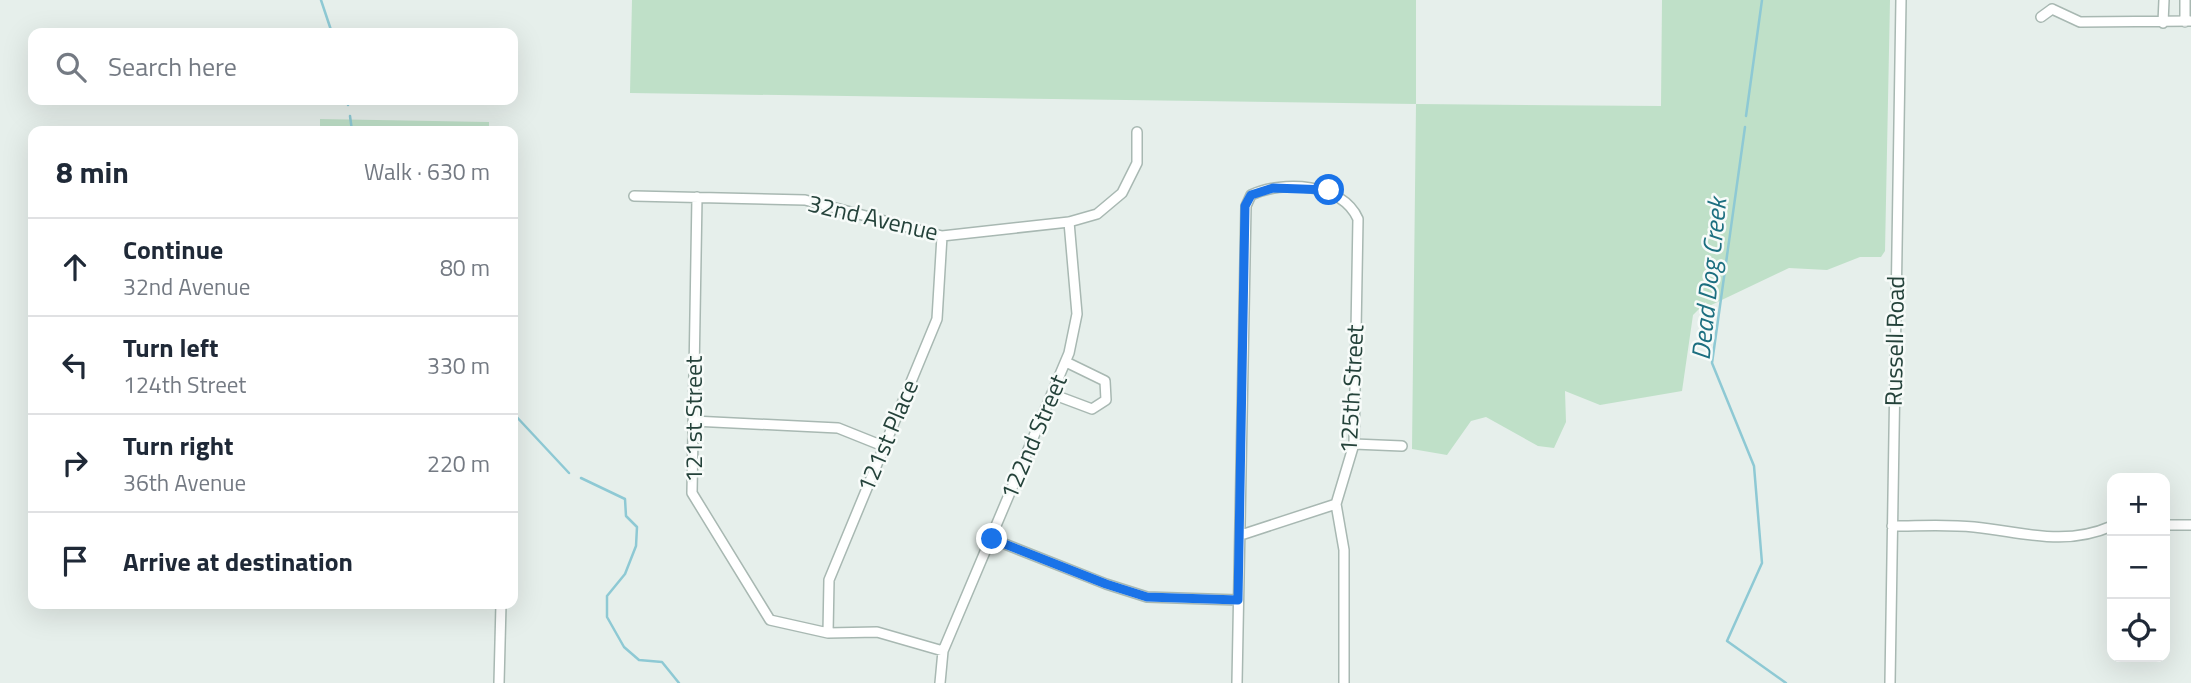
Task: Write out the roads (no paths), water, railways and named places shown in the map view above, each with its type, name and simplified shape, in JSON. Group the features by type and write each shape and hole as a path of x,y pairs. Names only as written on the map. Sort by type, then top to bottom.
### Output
{"street":[{"name":"Russell Road","path":"1890,683 1901,0"},
{"path":"2163,23 2164,0"},
{"path":"2041,17 2049,4 2080,22 2188,22 2185,0"},
{"name":"32nd Avenue","path":"634,196 805,200 942,236 1069,222 1097,214 1122,192 1138,163 1137,132"},
{"name":"125th Street","path":"1241,535 1245,206 1251,195 1263,189 1324,189 1352,206 1358,219 1354,444 1336,504 1344,550 1344,683"},
{"name":"121st Street","path":"697,197 692,493 770,620 828,633"},
{"name":"122nd Street","path":"940,683 943,651 1066,362 1077,314 1069,222"},
{"name":"121st Place","path":"828,633 829,580 937,319 942,236"},
{"path":"1052,394 1093,409 1106,400 1105,381 1066,362"},
{"path":"693,421 838,428 883,446"},
{"path":"1354,444 1402,446"},
{"path":"1237,683 1241,535 1336,504"},
{"path":"2170,525 2191,525"},
{"path":"1892,526 1972,527 2018,536 2073,537 2094,534 2107,528"},
{"path":"992,539 1106,584 1147,597 1238,600"},
{"path":"499,683 501,609"},
{"path":"828,633 877,632 943,651"}],"waterway":[{"path":"321,0 330,28"},
{"name":"Dead Dog Creek","path":"1746,116 1762,0"},
{"path":"350,116 351,126"},
{"name":"Dead Dog Creek","path":"1745,127 1712,363 1754,466 1762,563 1727,641 1786,683"},
{"path":"518,418 569,473"},
{"path":"581,478 625,499 626,516 637,527 636,546 625,574 607,596 607,617 624,647 639,660 662,662 679,683"}]}
